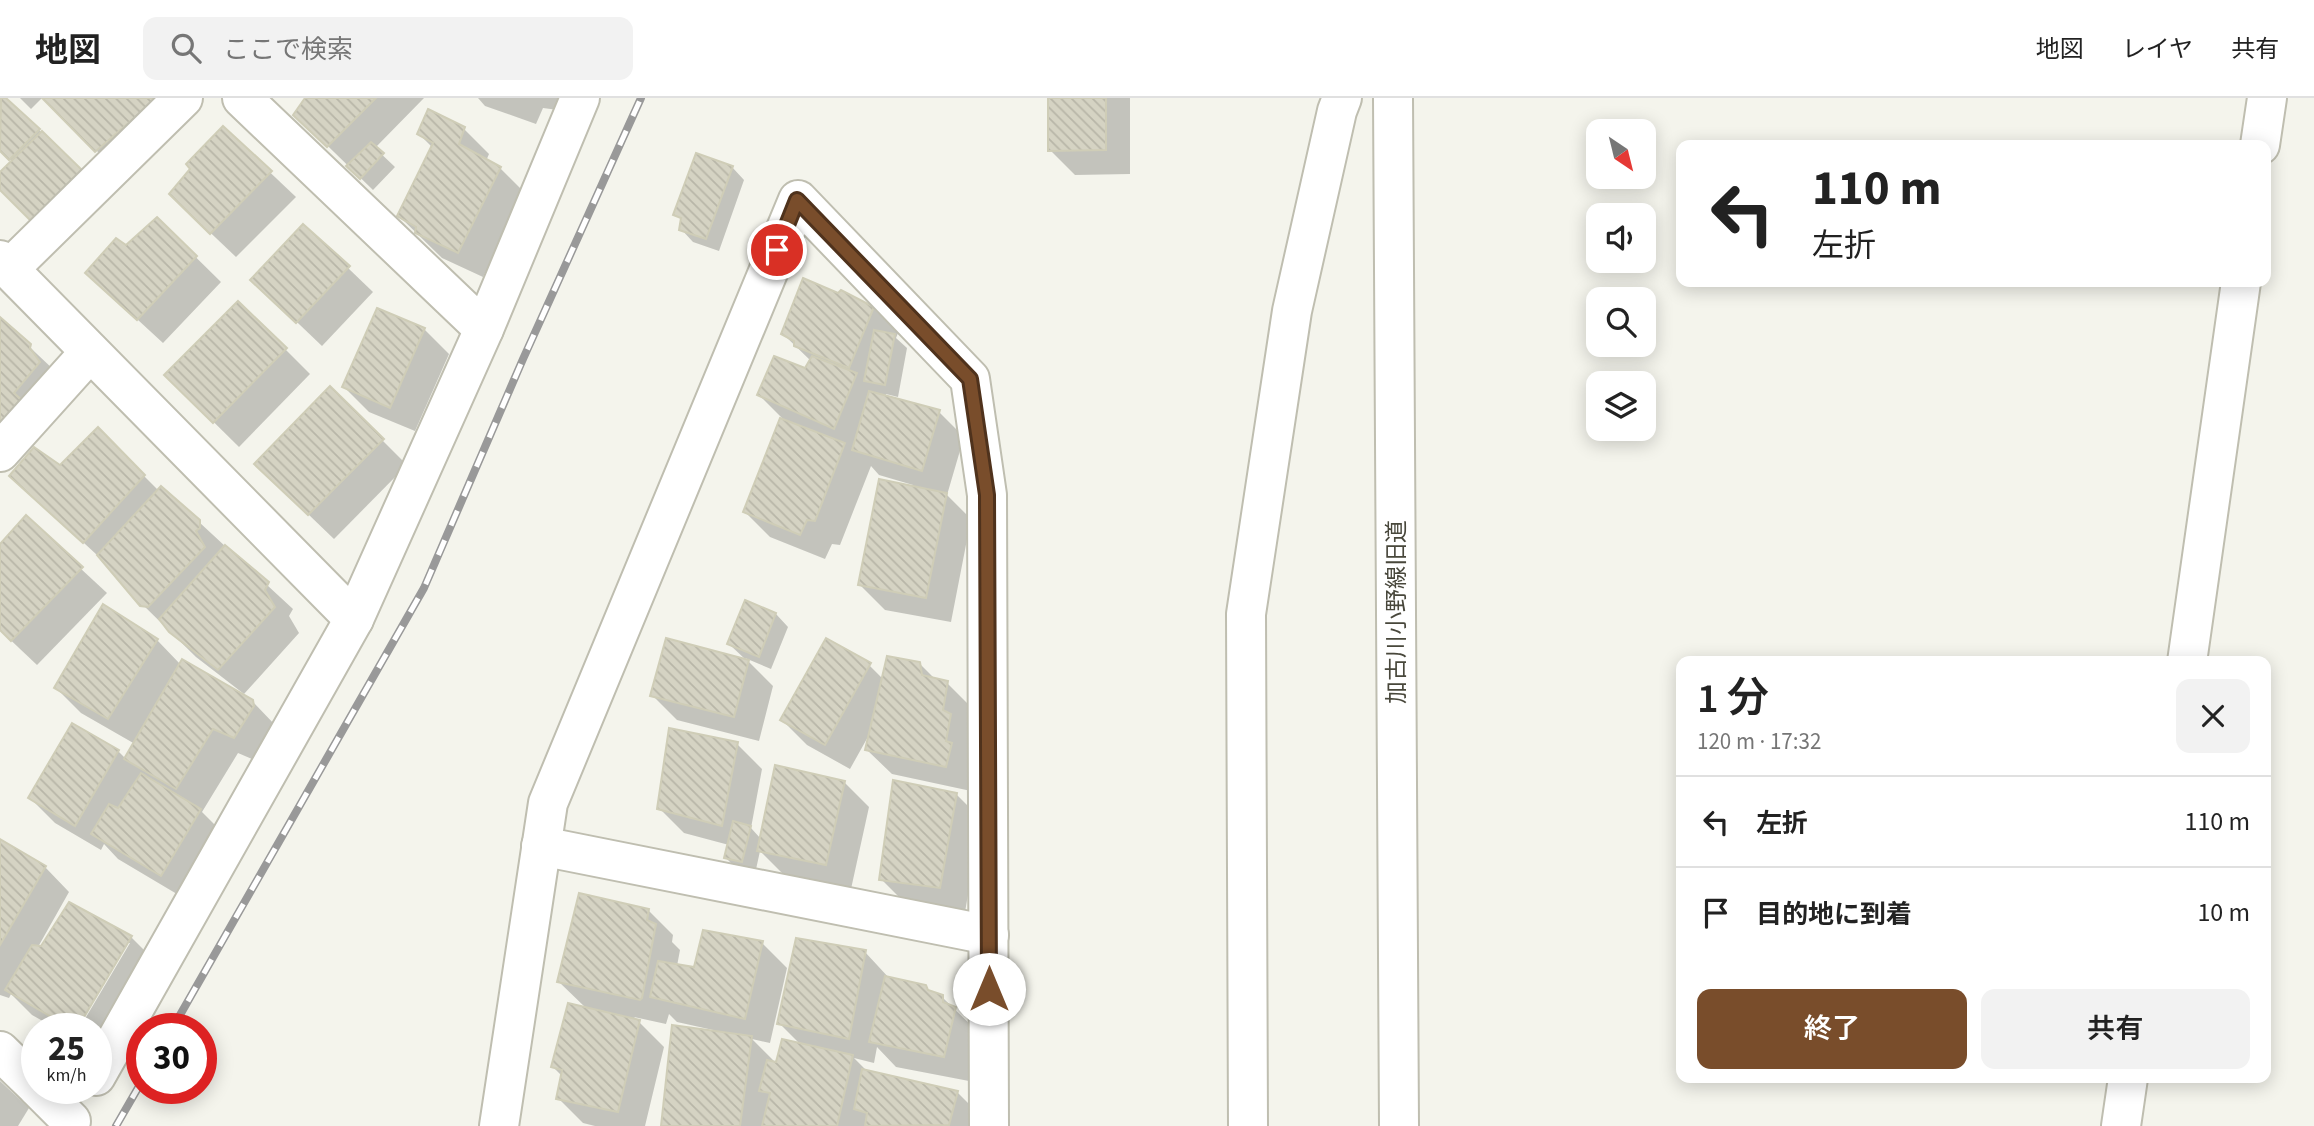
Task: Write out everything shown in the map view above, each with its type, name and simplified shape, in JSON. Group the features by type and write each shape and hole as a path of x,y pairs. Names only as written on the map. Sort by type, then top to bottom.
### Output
{"street":[{"path":"183,98 4,265 354,620"},
{"path":"242,98 484,329"},
{"path":"112,1048 354,620 484,329 580,98"},
{"path":"1248,1126 1246,614 1292,311 1342,98"},
{"name":"加古川小野線旧道","path":"1393,98 1399,1126"},
{"path":"2261,140 2267,98"},
{"path":"500,1126 548,803 797,200 970,379 987,495 989,1126"},
{"path":"2188,656 2240,287"},
{"path":"0,452 90,352"},
{"path":"541,846 989,934"},
{"path":"0,1051 21,1071"},
{"path":"2121,1126 2126,1083"}],"building":[{"path":"1,98 6,98 40,129 9,160 0,151"},
{"path":"42,98 154,98 156,99 95,152"},
{"path":"305,98 376,98 327,147 293,115"},
{"path":"1048,98 1106,98 1106,150 1048,151"},
{"path":"428,109 465,127 459,144 501,167 458,253 415,233 416,227 397,216 433,143 417,134"},
{"path":"223,126 272,171 210,234 169,194 190,169 186,164"},
{"path":"42,131 82,170 31,221 0,190 0,172"},
{"path":"371,142 384,153 360,179 346,166"},
{"path":"696,153 733,166 706,239 679,230 681,218 673,215"},
{"path":"157,217 197,256 137,320 85,273 116,238 126,245"},
{"path":"303,224 350,266 296,323 250,280"},
{"path":"803,278 838,293 841,290 874,307 849,368 794,346 794,341 781,334"},
{"path":"238,301 287,348 213,423 164,375"},
{"path":"377,308 425,328 390,408 342,387"},
{"path":"0,317 31,344 30,348 40,362 14,393 22,400 0,427"},
{"path":"874,330 895,334 885,385 864,381"},
{"path":"774,356 805,368 812,356 857,373 834,429 757,395"},
{"path":"330,386 384,439 308,515 254,464"},
{"path":"869,391 940,410 922,471 852,450"},
{"path":"780,418 845,443 815,521 807,520 800,535 743,512"},
{"path":"98,427 145,475 83,543 9,476 34,447 60,465"},
{"path":"879,479 947,493 926,598 858,585"},
{"path":"161,486 200,520 200,528 196,531 205,547 148,607 140,606 97,555"},
{"path":"26,515 83,567 11,641 0,630 0,544"},
{"path":"225,545 269,582 265,590 275,607 218,670 169,632 159,619"},
{"path":"745,600 776,613 759,657 727,644"},
{"path":"103,604 158,639 108,719 54,688"},
{"path":"666,638 749,660 734,717 650,696"},
{"path":"826,638 871,663 825,745 780,720"},
{"path":"887,656 920,662 922,675 948,681 943,710 951,714 946,741 952,743 946,767 865,750"},
{"path":"182,659 253,700 254,706 234,738 213,729 176,789 124,759"},
{"path":"72,723 119,750 75,826 28,798"},
{"path":"669,728 738,742 722,826 657,809"},
{"path":"775,765 845,781 826,865 757,851"},
{"path":"141,773 201,809 161,876 91,834 109,804 118,808"},
{"path":"893,780 957,793 940,888 879,880"},
{"path":"733,821 751,826 742,862 724,858"},
{"path":"0,839 46,866 0,945"},
{"path":"579,893 649,909 647,920 656,924 640,1000 557,982"},
{"path":"69,902 132,936 86,1013 45,1013 5,990 32,945 41,946"},
{"path":"703,930 763,941 745,1019 650,997 658,961 694,967"},
{"path":"796,938 866,950 849,1039 777,1024"},
{"path":"885,976 926,985 928,990 943,995 943,1002 956,1007 944,1057 869,1042"},
{"path":"568,1003 640,1020 618,1112 556,1099 562,1070 551,1067"},
{"path":"672,1025 752,1036 740,1126 661,1126"},
{"path":"782,1039 853,1055 837,1126 762,1126 770,1093 759,1091 767,1060 776,1062"},
{"path":"862,1069 958,1091 949,1125 865,1126 867,1113 854,1109"}],"railway":[{"path":"181,1013 424,588 523,359 641,98"},
{"path":"116,1126 129,1104"}],"route":[{"path":"777,250 797,200 894,297 970,379 987,495 989,989"}]}
